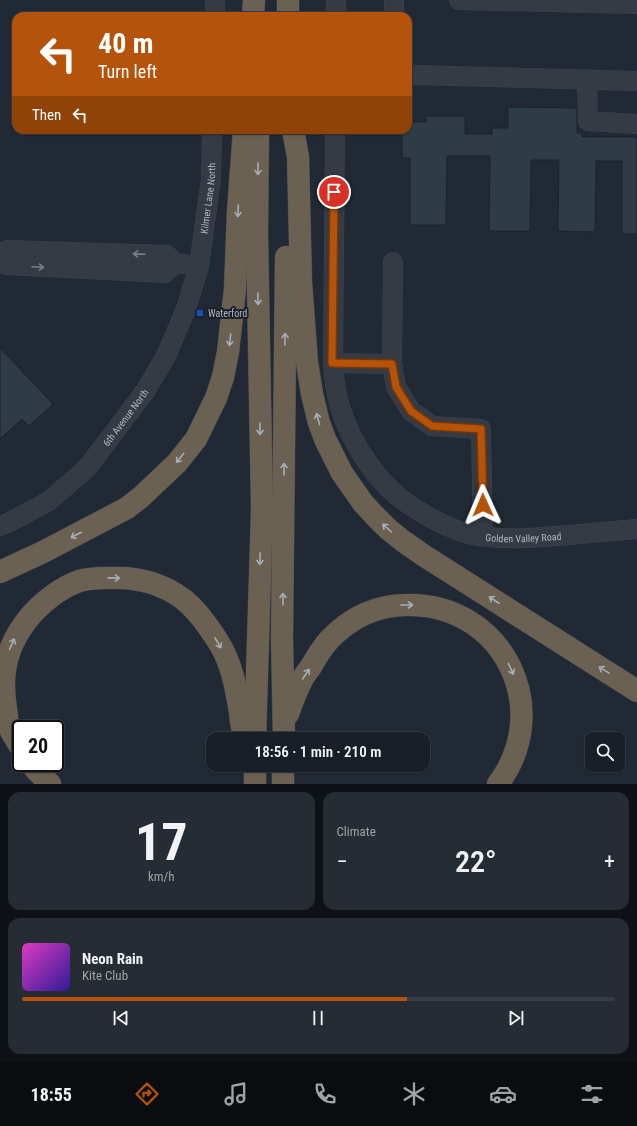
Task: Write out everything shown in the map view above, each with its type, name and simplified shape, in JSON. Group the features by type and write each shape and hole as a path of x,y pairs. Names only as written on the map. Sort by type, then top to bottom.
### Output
{"highway":[{"path":"253,12 254,0"},
{"path":"259,0 259,12"},
{"path":"288,0 288,12"},
{"path":"0,572 43,552 126,508 141,497 177,463 196,438 216,398 223,377 228,352 235,289 238,211 244,134"},
{"path":"256,732 262,509 257,233 258,134"},
{"path":"284,731 282,631 287,134"},
{"path":"294,134 298,157 301,282 307,362 312,394 319,423 325,439 342,473 367,508 388,529 403,541 637,691"},
{"path":"12,733 9,728 3,689 3,679 8,654 14,640 21,628 38,608 55,593 79,581 102,578 127,578 152,583 174,593 193,608 219,644 231,670 238,699 243,732"},
{"path":"284,731 302,679 328,641 350,622 371,611 383,607 411,605 440,608 453,612 489,636 504,656 519,691 521,703 521,730 518,744 508,770 498,784"},
{"path":"38,772 50,784"},
{"path":"283,772 283,784"}],"street":[{"path":"215,12 216,0"},
{"path":"336,0 336,12"},
{"path":"394,0 394,12"},
{"path":"459,0 637,4"},
{"path":"412,75 637,81"},
{"path":"587,80 588,121 637,124"},
{"name":"Kilmer Lane North","path":"199,266 211,179 212,134"},
{"name":"Golden Valley Road","path":"335,134 332,363 338,402 348,429 364,458 388,487 403,501 452,528 468,534 505,538 539,538 637,529"},
{"path":"0,254 7,250 166,255 175,263 199,266"},
{"path":"0,262 6,265 165,272 175,263"},
{"path":"393,262 392,364 396,387 411,411 432,426 481,429 484,536"},
{"name":"6th Avenue North","path":"0,526 49,501 87,468 146,390 166,356 186,309 199,266"},
{"path":"332,363 392,364"}],"building":[{"path":"508,107 577,108 577,133 582,133 582,137 637,137 637,234 622,234 622,161 596,161 595,232 558,231 559,160 531,160 530,231 489,231 490,156 447,156 446,225 410,225 410,158 402,158 402,134 412,134 412,122 426,122 426,116 465,116 465,134 492,134 492,128 508,128"},
{"path":"0,348 53,404 29,426 22,419 0,439"}],"place":[{"name":"Waterford","path":"200,313"}],"route":[{"path":"334,192 332,363 392,364 396,387 411,411 432,426 481,429 483,505"}]}
